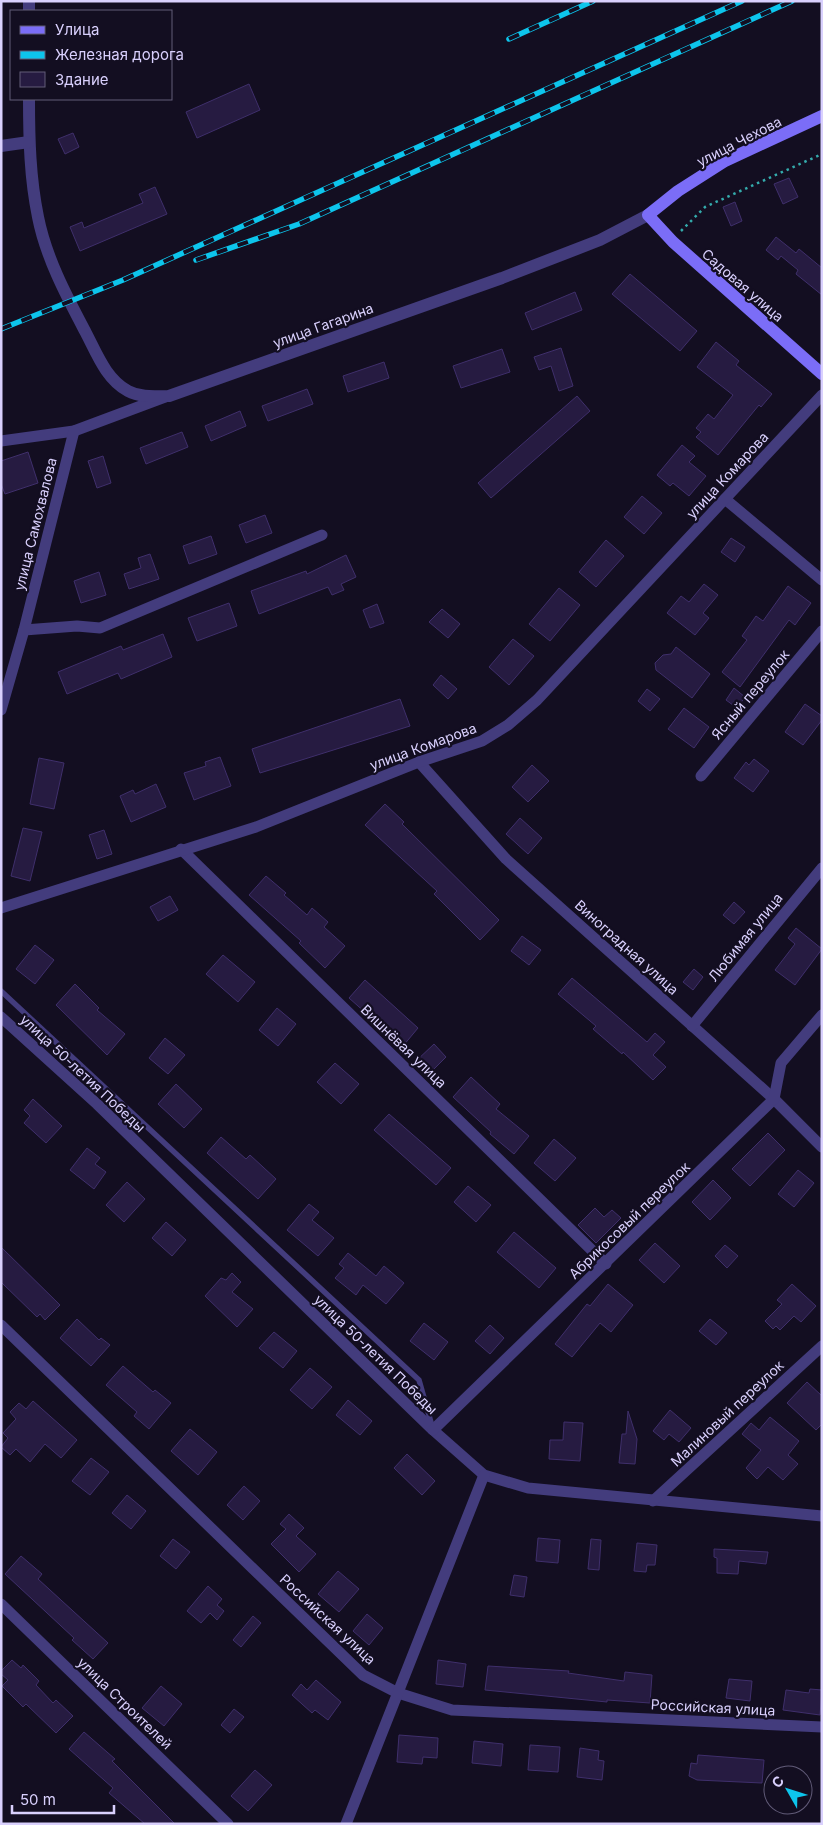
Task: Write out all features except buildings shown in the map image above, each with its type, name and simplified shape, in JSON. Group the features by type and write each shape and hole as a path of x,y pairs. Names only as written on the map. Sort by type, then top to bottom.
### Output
{"main road":[{"name":"улица Чехова","path":"648,215 678,191 725,161 822,116"},
{"name":"Садовая улица","path":"648,215 673,242 822,374"}],"street":[{"path":"29,100 29,142 32,182 38,219 47,249 69,301 104,369 119,385 130,392 146,396 170,396"},
{"path":"1,146 29,142"},
{"name":"улица Гагарина","path":"1,441 74,431 502,278 600,240 648,215"},
{"name":"улица Комарова","path":"1,908 181,849 256,827 419,762 482,741 508,725 537,700 822,395"},
{"name":"улица Самохвалова","path":"1,710 24,630 74,431"},
{"path":"725,499 822,580"},
{"path":"24,630 77,626 100,628 322,535"},
{"name":"Ясный переулок","path":"701,776 822,631"},
{"name":"Виноградная улица","path":"419,762 506,859 774,1099 822,1147"},
{"name":"Вишнёвая улица","path":"181,849 606,1264"},
{"name":"Любимая улица","path":"692,1026 822,868"},
{"path":"774,1099 781,1063 822,1015"},
{"name":"улица 50-летия Победы","path":"1,1017 97,1104 433,1430 484,1475 528,1488 822,1516"},
{"name":"Абрикосовый переулок","path":"433,1430 774,1099"},
{"name":"Российская улица","path":"1,1325 363,1674 398,1692 452,1710 822,1727"},
{"name":"Малиновый переулок","path":"653,1501 822,1346"},
{"path":"346,1824 484,1475"},
{"name":"улица Строителей","path":"1,1604 228,1824"}],"lane":[{"path":"1,991 419,1380 433,1430"}],"path":[{"path":"673,242 690,220 705,208 822,154"}],"railway":[{"path":"509,39 593,1"},
{"path":"1,329 123,280 742,1"},
{"path":"196,260 299,224 792,1"}]}
